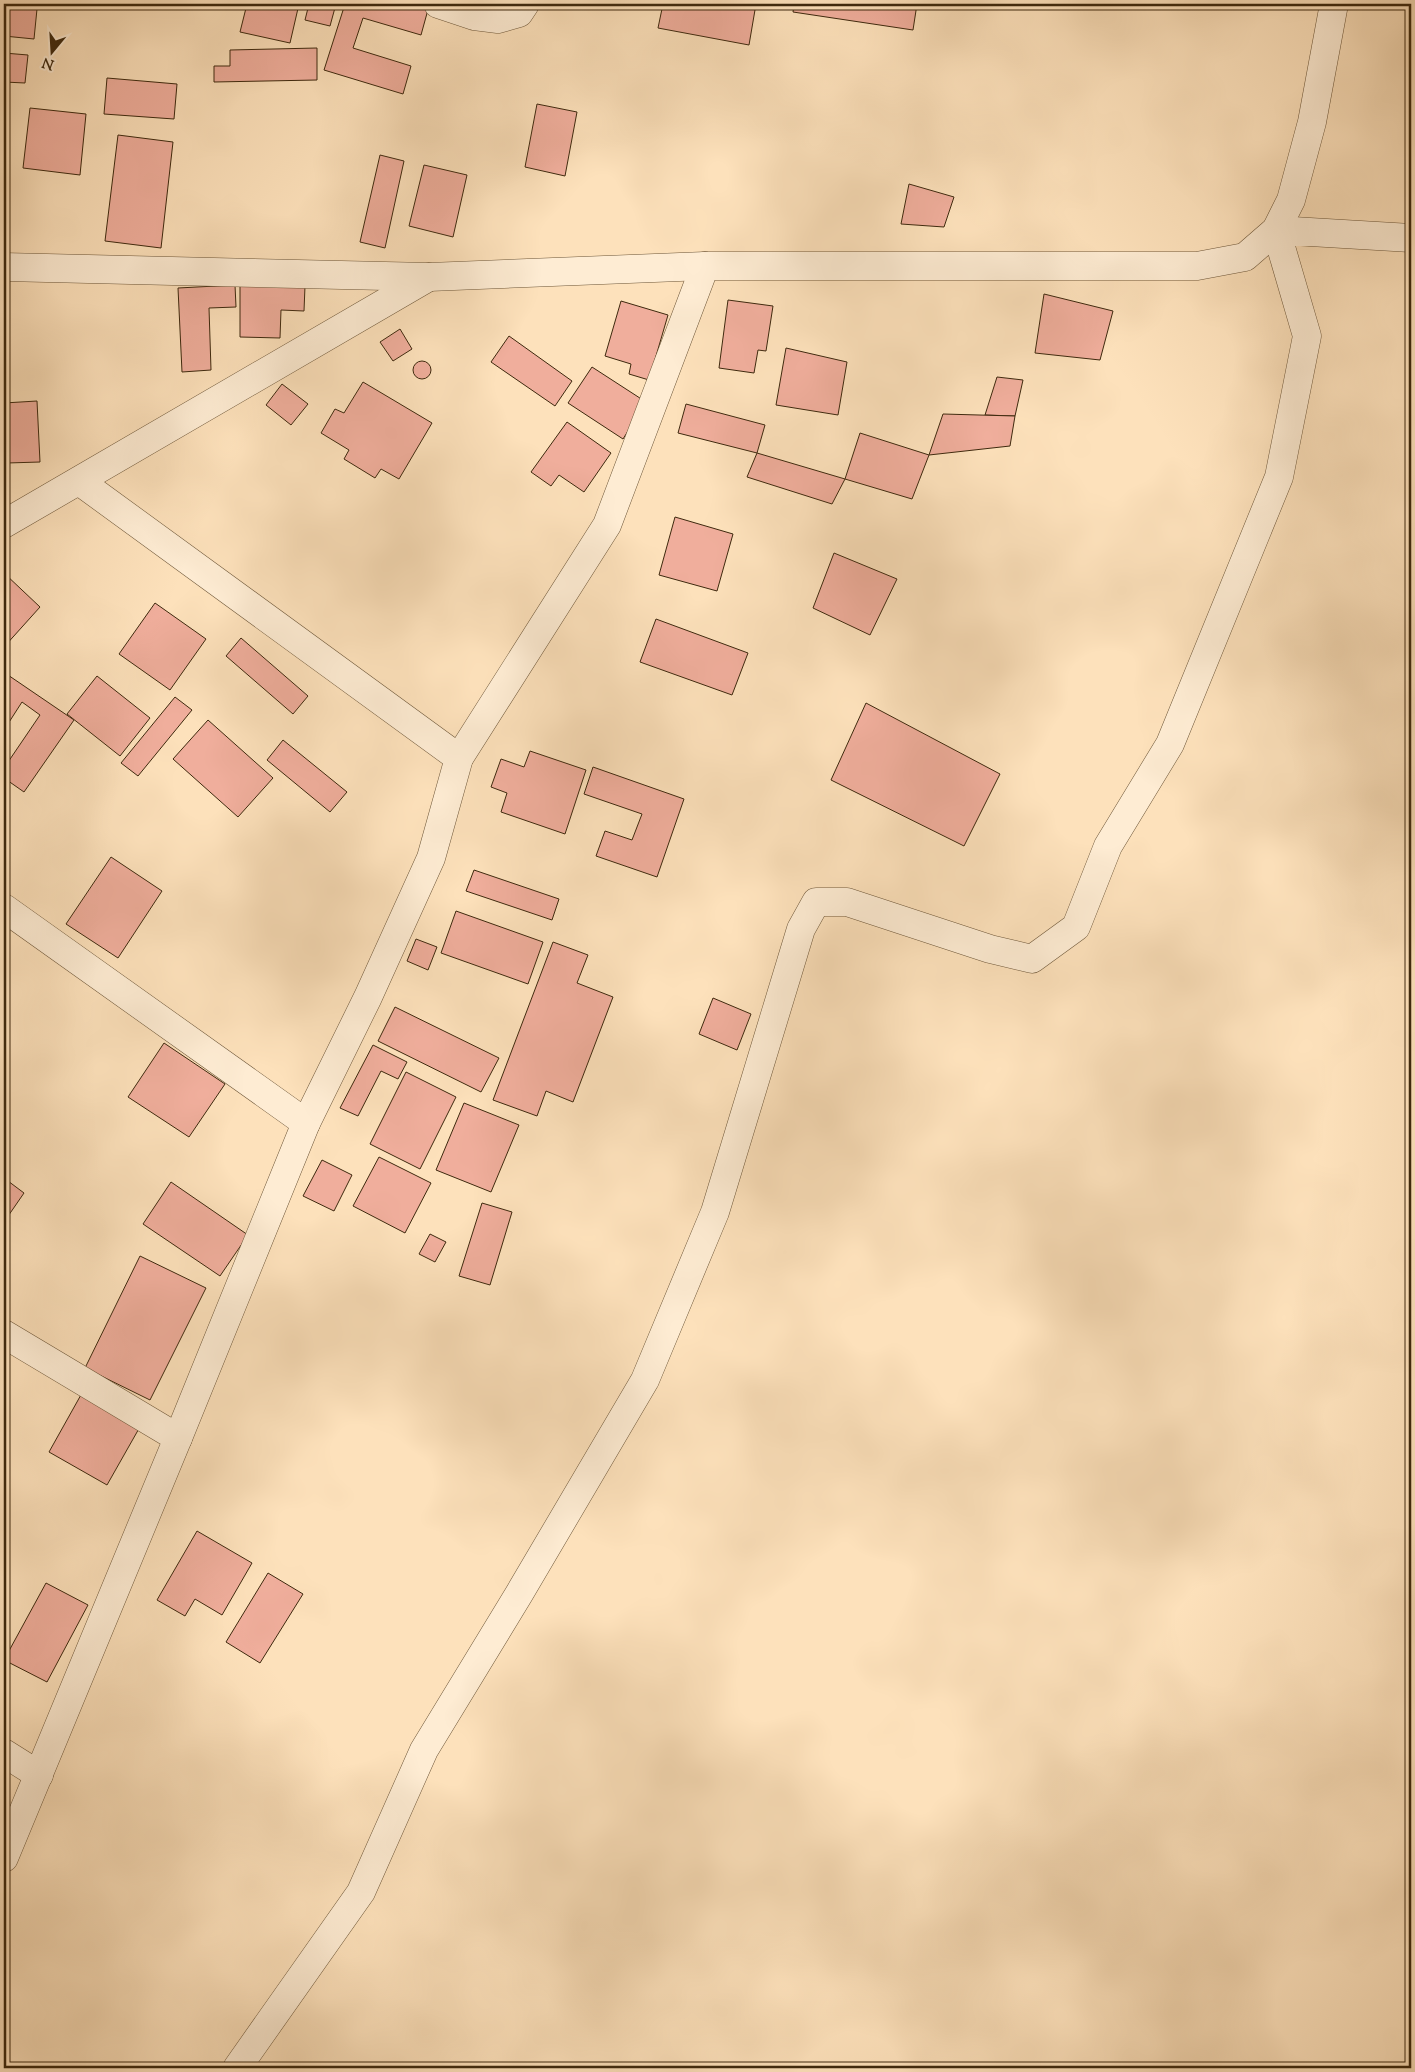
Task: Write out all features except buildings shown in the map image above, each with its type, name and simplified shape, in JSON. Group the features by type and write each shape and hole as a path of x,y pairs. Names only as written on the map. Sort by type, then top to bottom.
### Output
{"street":[{"path":"438,4 474,16 498,19 519,13 525,4"},
{"path":"4,267 429,277 705,266 1196,266 1245,257 1276,230 1292,200 1312,122 1334,4"},
{"path":"1276,230 1411,238"},
{"path":"237,2068 361,1892 424,1750 645,1380 715,1212 801,929 816,902 847,902 990,949 1032,959 1076,927 1108,846 1170,744 1279,477 1307,336 1276,230"},
{"path":"4,1858 306,1123 368,997 431,858 459,758 607,525 705,266"},
{"path":"4,524 429,277"},
{"path":"79,481 459,758"},
{"path":"4,908 306,1123"},
{"path":"4,1334 178,1438"},
{"path":"4,1753 39,1774"}]}
